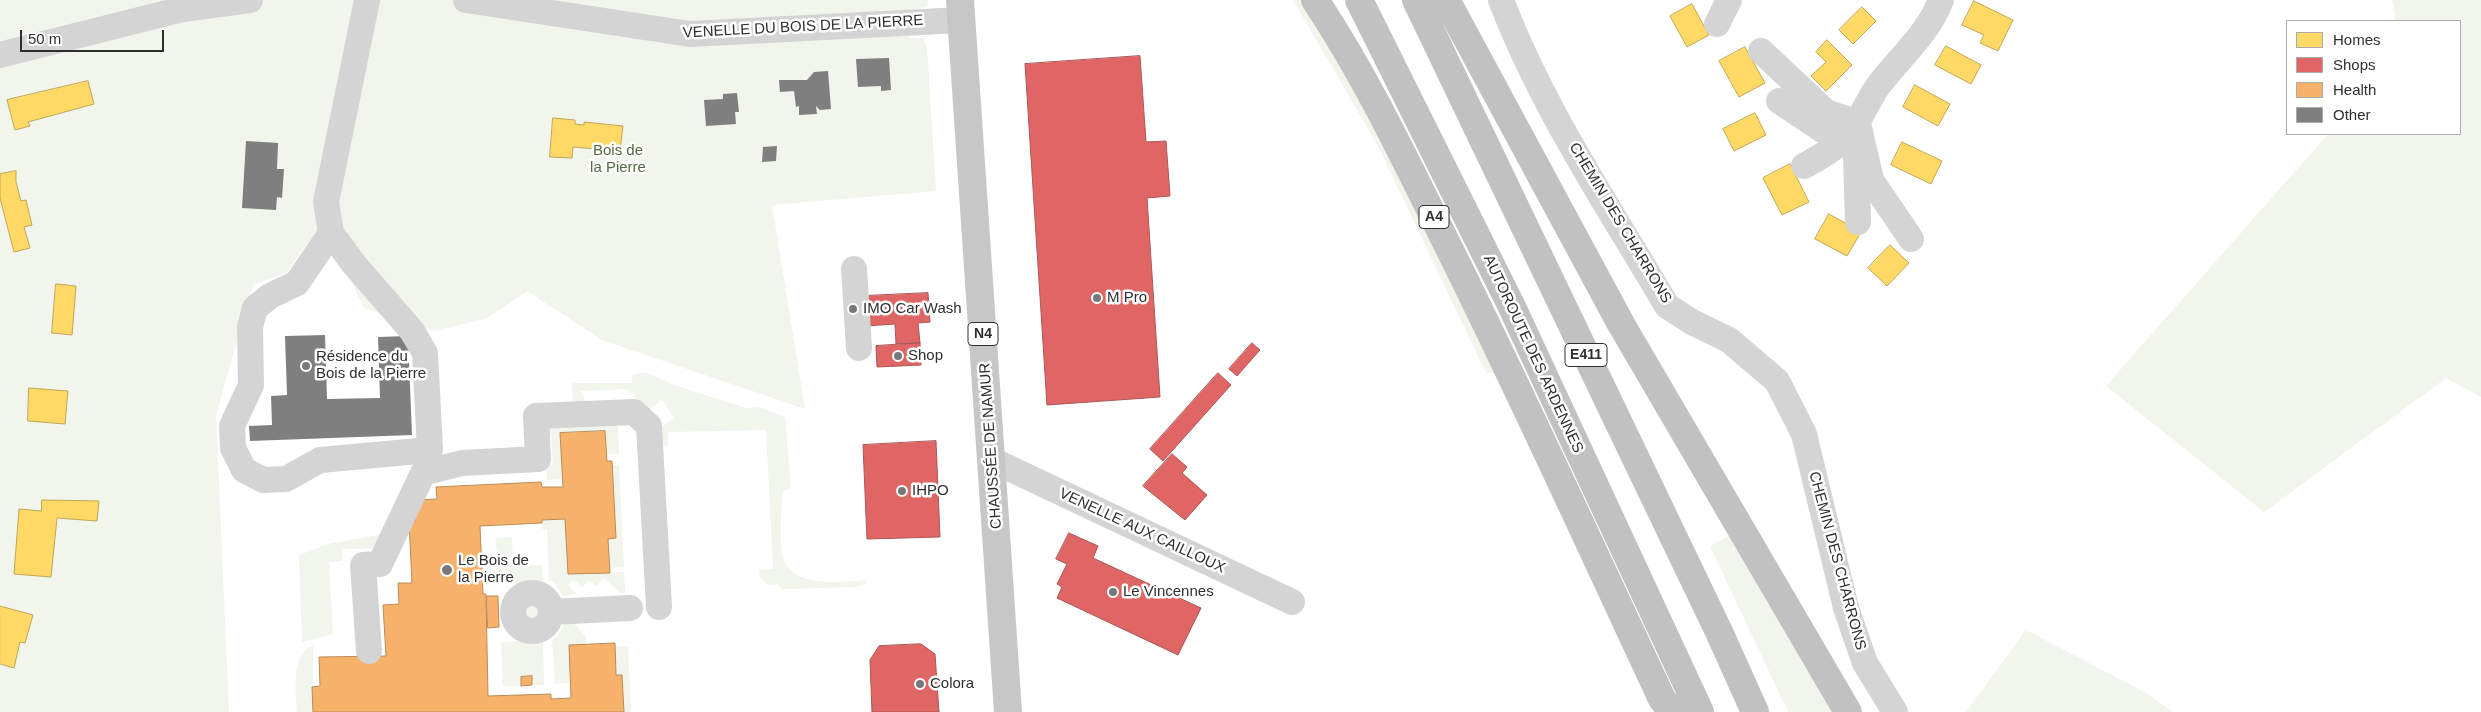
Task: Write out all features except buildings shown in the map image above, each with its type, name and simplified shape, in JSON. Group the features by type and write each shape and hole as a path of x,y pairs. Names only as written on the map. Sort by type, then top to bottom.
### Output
{"highway":[{"name":"A4","path":"1315,0 1366,84 1405,160 1466,283 1662,699 1672,712"},
{"name":"AUTOROUTE DES ARDENNES","path":"1359,0 1483,247 1700,712"},
{"name":"E411","path":"1416,0 1716,625 1755,712"},
{"path":"1440,0 1451,9 1621,324 1848,712"},
{"path":"1483,247 1494,320 1678,712"}],"main road":[{"name":"CHAUSSÉE DE NAMUR","path":"960,10 1008,712"}],"street":[{"path":"0,55 180,5 250,0"},
{"path":"331,233 297,283 270,296 255,308 250,327 251,384 232,426 233,448 244,470 263,480 286,479 320,460 430,450 425,353 412,331 353,263 331,233 326,202 367,0"},
{"name":"VENELLE DU BOIS DE LA PIERRE","path":"466,0 690,34 960,10"},
{"name":"CHEMIN DES CHARRONS","path":"1501,0 1515,37 1550,105 1667,306 1692,322 1729,340 1776,381 1804,434 1846,608 1865,663 1895,712"},
{"path":"1717,24 1729,0"},
{"path":"1804,166 1840,144 1858,123 1878,87 1911,49 1937,10 1941,0"},
{"path":"1761,52 1826,112 1858,123"},
{"path":"1779,101 1824,131 1858,123"},
{"path":"1858,123 1856,152 1858,222"},
{"path":"1858,123 1871,180 1911,239"},
{"path":"854,269 859,348"},
{"path":"369,650 363,564 380,564 423,473 462,463 538,459 536,416 634,412 649,426 659,606"},
{"name":"VENELLE AUX CAILLOUX","path":"992,460 1292,602"},
{"path":"551,612 630,608"}],"green space":[{"name":"Bois de la Pierre","path":"0,0 928,0 927,6 907,15 909,38 923,38 927,48 936,191 772,205 805,409 602,340 527,291 485,319 434,331 364,308 323,222 287,272 253,285 216,415 229,712 0,712"},
{"path":"1293,0 1304,0 1384,144 1494,373 1486,373 1378,146"},
{"path":"2392,0 2481,0 2481,397 2446,378 2264,512 2106,386 2327,135 2461,135 2461,20 2396,20"},
{"path":"646,372 674,385 746,408 760,407 785,417 791,488 782,492 781,535 783,558 788,568 797,575 807,579 831,582 866,580 866,584 854,587 782,589 778,584 768,585 760,577 759,570 773,569 766,430 668,432 668,447 662,443 660,428 674,418 662,400 648,410 627,389 580,391 587,403 573,404 572,383 632,383 632,375"},
{"path":"618,422 619,454 607,454 605,431 561,433 563,479 547,480 546,466 553,465 551,435 545,436 550,426"},
{"path":"612,465 619,465 624,567 610,568 608,539 616,538"},
{"path":"565,519 568,574 624,572 625,593 620,593 604,578 597,586 589,580 583,587 574,580 568,585 576,594 563,596 554,582 549,580 547,529 542,529 542,520"},
{"path":"383,534 377,548 343,549 342,561 329,562 333,634 302,642 299,555 328,544"},
{"path":"1729,536 1835,712 1788,712 1710,546"},
{"path":"512,537 513,566 542,565 543,581 498,583 496,538"},
{"path":"531,599 539,603 543,611 539,619 531,623 523,619 519,611 523,603"},
{"path":"574,623 586,637 586,644 569,645 571,683 555,684 552,640 560,633 564,624"},
{"path":"2026,630 2148,694 2173,712 1966,712"},
{"path":"543,641 544,685 532,685 532,676 521,676 521,686 503,686 501,642"},
{"path":"313,645 313,712 297,712 296,675 298,666 306,650"},
{"path":"628,646 631,712 624,712 622,675 616,675 615,647"}],"place":[{"name":"M Pro","path":"1097,298"},
{"name":"IMO Car Wash","path":"853,309"},
{"name":"Shop","path":"898,356"},
{"name":"Résidence du Bois de la Pierre","path":"306,366"},
{"name":"IHPO","path":"902,491"},
{"name":"Le Bois de la Pierre","path":"447,570"},
{"name":"Le Vincennes","path":"1113,592"},
{"name":"Colora","path":"920,684"}]}
